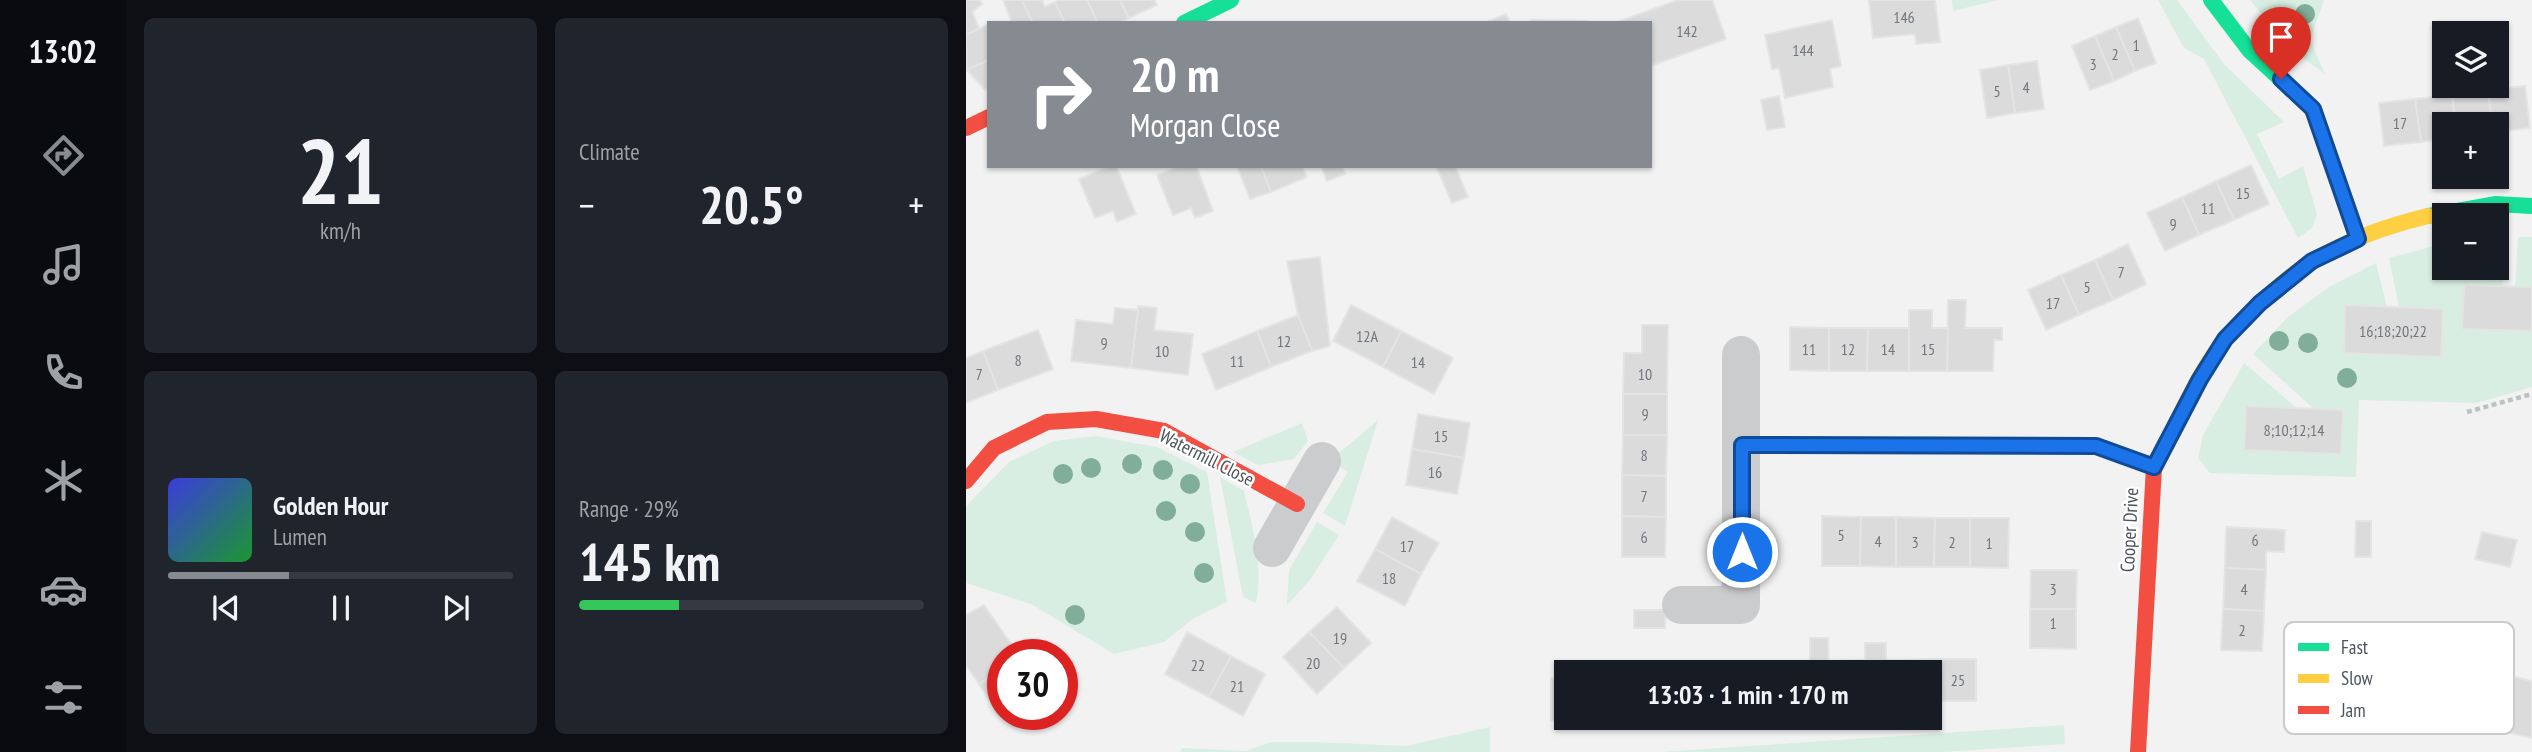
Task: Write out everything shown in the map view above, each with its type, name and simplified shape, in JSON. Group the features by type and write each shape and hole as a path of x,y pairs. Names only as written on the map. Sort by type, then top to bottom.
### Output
{"street":[{"path":"1188,21 1231,0"},
{"path":"2211,0 2249,50 2313,109 2358,239"},
{"name":"Cooper Drive","path":"2138,752 2154,467 2200,379 2225,339 2260,303 2312,261 2358,239 2425,216 2495,204 2532,206"},
{"path":"1681,605 1741,605 1741,355"},
{"name":"Watermill Close","path":"966,481 994,448 1047,422 1096,419 1164,431 1297,504"},
{"path":"1742,445 2096,446 2154,467"},
{"path":"1272,548 1322,461"}],"path":[{"path":"2467,412 2532,394"}],"green space":[{"path":"1952,0 1998,0 1953,11"},
{"path":"2158,0 2177,0 2224,64 2284,122 2257,134 2279,179 2303,166 2317,214 2312,228 2298,238 2204,59 2184,48"},
{"path":"2250,0 2324,0 2310,40 2325,74 2289,48"},
{"path":"2518,237 2532,237 2532,287 2515,287"},
{"path":"2432,246 2432,280 2502,280 2502,286 2464,285 2462,328 2532,331 2532,387 2477,403 2359,400 2356,477 2210,473 2198,458 2203,435 2244,363 2297,408 2246,406 2244,450 2341,454 2343,410 2314,409 2253,354 2288,317 2329,287 2376,263 2387,307 2345,305 2344,353 2441,357 2443,309 2399,307 2389,258"},
{"path":"1378,420 1345,526 1323,513 1348,472 1330,461"},
{"path":"1302,423 1308,441 1294,459 1258,465 1233,452"},
{"path":"1095,436 1157,447 1207,472 1227,602 1194,618 1164,642 1114,654 1031,604 966,583 966,506 1009,462 1054,441"},
{"path":"1220,477 1244,491 1258,561 1256,603 1243,597"},
{"path":"1317,522 1339,535 1310,580 1287,605 1289,570"},
{"path":"2064,725 2065,744 1944,752 1660,752"},
{"path":"1490,727 1490,752 1180,752 1182,748 1246,751 1271,742 1406,746"}],"building":[{"path":"966,0 980,0 982,4 972,12 979,28 966,35"},
{"path":"1003,0 1022,0 1032,21 1011,21"},
{"path":"1022,0 1042,0 1045,7 1055,2 1064,21 1032,21"},
{"path":"1087,0 1097,21 1064,21 1055,2"},
{"path":"1087,0 1120,0 1129,18 1124,21 1097,21"},
{"path":"1120,0 1154,0 1157,5 1129,18"},
{"path":"1678,0 1712,0 1726,39 1652,65 1652,21 1620,21"},
{"path":"1869,0 1935,0 1940,42 1916,44 1915,34 1873,38"},
{"path":"1506,14 1509,21 1489,21"},
{"path":"2138,18 2156,63 2135,71 2116,27"},
{"path":"1832,20 1841,66 1830,69 1833,87 1785,98 1779,68 1772,69 1765,35"},
{"path":"987,25 987,61 967,70 966,35"},
{"path":"2116,27 2135,71 2114,81 2095,36"},
{"path":"2095,36 2114,81 2090,90 2072,46"},
{"path":"987,61 987,89 985,90 967,70"},
{"path":"2037,61 2044,109 2015,113 2008,65"},
{"path":"2008,65 2015,113 1987,118 1980,70"},
{"path":"2525,86 2530,128 2509,131 2509,112 2491,112 2489,98 2509,98 2509,88"},
{"path":"1779,96 1785,127 1767,130 1761,100"},
{"path":"2452,98 2489,98 2491,112 2454,112"},
{"path":"2452,98 2454,112 2432,112 2432,141 2421,142 2415,99"},
{"path":"2415,99 2421,142 2384,146 2379,103"},
{"path":"2251,165 2269,204 2234,220 2216,181"},
{"path":"1105,168 1117,168 1136,214 1117,222 1113,211 1095,218 1079,179"},
{"path":"1175,168 1197,168 1213,211 1195,218 1191,208 1173,215 1157,175"},
{"path":"1238,168 1262,168 1271,192 1250,199"},
{"path":"1262,168 1303,168 1307,177 1271,192"},
{"path":"1322,168 1343,168 1345,174 1327,181"},
{"path":"1437,168 1456,168 1468,197 1452,203"},
{"path":"2216,181 2234,220 2199,235 2182,197"},
{"path":"2182,197 2199,235 2165,251 2147,213"},
{"path":"2128,244 2146,284 2113,300 2095,260"},
{"path":"1320,257 1330,346 1312,351 1298,315 1287,261"},
{"path":"2095,260 2113,300 2079,315 2061,275"},
{"path":"2061,275 2079,315 2046,330 2028,290"},
{"path":"2464,285 2532,287 2532,331 2462,329"},
{"path":"1948,300 1966,300 1965,328 2002,328 2002,340 1994,340 1993,371 1947,371"},
{"path":"1351,305 1401,331 1383,367 1333,341"},
{"path":"2345,305 2443,309 2441,357 2344,353"},
{"path":"1138,306 1157,308 1154,330 1193,334 1188,375 1131,368"},
{"path":"1115,308 1138,310 1131,368 1071,361 1076,320 1113,324"},
{"path":"1909,310 1932,310 1932,328 1948,328 1947,371 1909,371"},
{"path":"1298,315 1312,351 1271,367 1257,331"},
{"path":"1642,325 1668,325 1667,394 1623,394 1624,353 1642,353"},
{"path":"1790,327 1829,328 1829,371 1790,370"},
{"path":"1829,328 1868,328 1867,371 1829,371"},
{"path":"1868,328 1909,328 1909,371 1867,371"},
{"path":"1038,330 1053,369 998,390 983,351"},
{"path":"1257,331 1271,367 1216,390 1202,354"},
{"path":"1401,331 1453,358 1434,394 1383,367"},
{"path":"983,351 998,390 966,403 966,358"},
{"path":"1623,394 1667,394 1667,435 1623,435"},
{"path":"2246,406 2343,410 2341,454 2244,450"},
{"path":"1418,414 1470,423 1464,458 1412,449"},
{"path":"1623,435 1667,435 1666,476 1622,475"},
{"path":"1412,449 1464,458 1457,494 1406,485"},
{"path":"1622,475 1666,476 1666,517 1622,516"},
{"path":"1622,516 1666,517 1665,557 1622,557"},
{"path":"1822,516 1861,517 1860,566 1822,566"},
{"path":"1392,517 1439,543 1421,574 1375,549"},
{"path":"1861,517 1896,517 1896,567 1860,566"},
{"path":"1896,517 1935,518 1934,567 1896,567"},
{"path":"1935,518 1970,518 1970,567 1934,567"},
{"path":"1970,518 2009,518 2008,568 1970,567"},
{"path":"2356,521 2371,521 2371,557 2355,557"},
{"path":"2226,527 2285,530 2284,552 2266,551 2266,570 2225,568"},
{"path":"2482,532 2517,540 2510,567 2475,559"},
{"path":"1375,549 1421,574 1405,606 1357,581"},
{"path":"2225,568 2266,570 2264,611 2223,609"},
{"path":"2031,570 2077,570 2076,609 2030,609"},
{"path":"984,605 1008,639 987,639 987,679 979,684 966,665 966,615"},
{"path":"1337,607 1371,643 1344,668 1309,632"},
{"path":"2030,609 2076,609 2076,649 2030,648"},
{"path":"2223,609 2264,611 2262,651 2221,650"},
{"path":"1634,610 1666,610 1665,628 1634,628"},
{"path":"1187,632 1231,656 1209,697 1165,674"},
{"path":"1309,632 1344,668 1317,694 1283,657"},
{"path":"1810,638 1828,638 1829,660 1810,660"},
{"path":"1865,643 1886,643 1886,660 1865,660"},
{"path":"1231,656 1265,674 1243,716 1209,697"},
{"path":"1976,659 1976,701 1942,701 1942,660 1939,660"},
{"path":"2515,677 2532,681 2532,738 2514,734"},
{"path":"1551,678 1554,678 1554,721 1551,721"},
{"path":"987,679 987,696 979,684"}],"traffic: fast":[{"path":"1188,21 1231,0"},
{"path":"2211,0 2249,50 2313,109 2358,239"},
{"path":"2428,216 2495,204 2532,206"},
{"path":"1742,445 2096,446 2154,467"}],"traffic: slow":[{"path":"2158,460 2197,381 2216,352 2234,329 2267,296 2292,275 2341,246 2369,234 2428,216"}],"traffic: jam":[{"path":"966,128 987,118"},
{"path":"966,481 994,448 1047,422 1096,419 1164,431 1297,504"},
{"path":"2138,752 2154,467 2158,460"}],"route":[{"path":"1742,552 1742,445 2096,446 2154,467 2200,379 2225,339 2260,303 2312,261 2358,239 2313,109 2281,79"}]}
